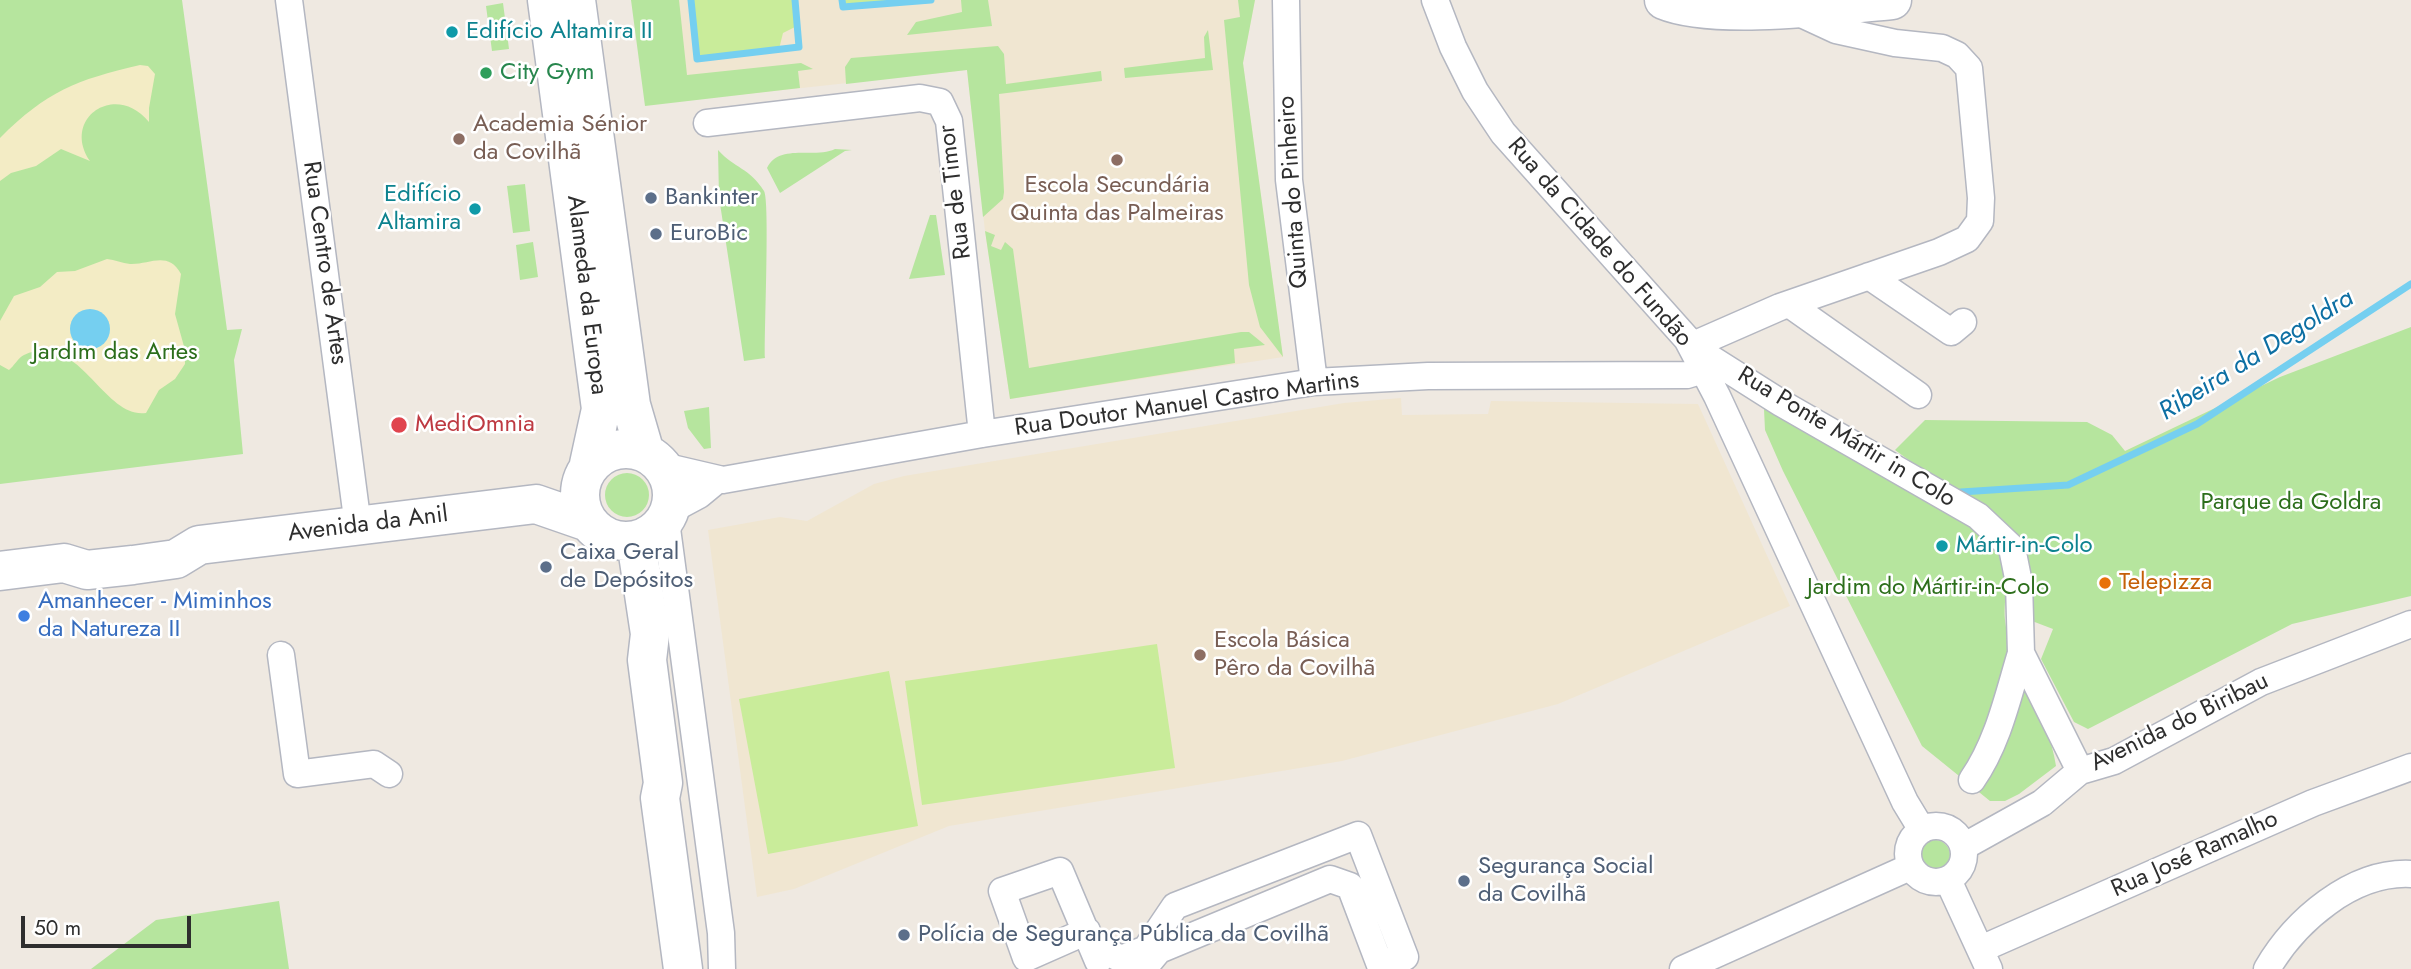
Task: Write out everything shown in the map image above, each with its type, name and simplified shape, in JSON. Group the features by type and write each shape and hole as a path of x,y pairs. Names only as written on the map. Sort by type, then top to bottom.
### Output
{"main road":[{"name":"Alameda da Europa","path":"547,0 601,409 586,471"},
{"name":"Alameda da Europa","path":"576,0 631,405 654,460"},
{"path":"1664,0 1714,8 1791,9 1892,0"},
{"path":"658,524 614,539 588,522 580,498 586,471 621,449 654,460 670,481 658,524 647,660 663,783 660,797 683,969"},
{"name":"Avenida da Anil","path":"536,504 542,495 586,471"},
{"name":"Avenida da Anil","path":"0,571 64,564 87,570 133,565 176,559 199,545 536,504 588,522"}],"street":[{"name":"Rua Centro de Artes","path":"289,0 358,526"},
{"name":"Quinta do Pinheiro","path":"1286,0 1289,180 1314,382"},
{"name":"Rua da Cidade do Fundão","path":"1435,0 1453,47 1475,91 1503,133 1691,346 1905,802 1922,830"},
{"path":"1691,346 1789,304 1967,239 1980,221 1981,198 1969,68 1957,55 1942,48 1895,43 1836,30 1791,9"},
{"name":"Rua de Timor","path":"708,123 920,99 940,102 949,121 982,435"},
{"path":"1869,276 1951,332 1963,322"},
{"path":"1789,304 1918,395"},
{"name":"Rua Ponte Mártir in Colo","path":"1691,346 1781,403 1978,516 2012,548 2019,583 2021,653 1996,733 1972,780"},
{"name":"Rua Doutor Manuel Castro Martins","path":"654,460 716,481 1314,382 1428,376 1687,375 1703,370"},
{"name":"Rua Doutor Manuel Castro Martins","path":"658,524 716,481"},
{"path":"658,524 721,933 722,969"},
{"name":"Avenida do Biribau","path":"1963,848 2042,803 2080,771 2114,761 2261,682 2411,624"},
{"name":"Rua Ponte Mártir in Colo","path":"2021,653 2080,771"},
{"path":"281,655 296,774 374,764 389,774"},
{"name":"Rua José Ramalho","path":"1985,959 2256,828 2313,803 2411,767"},
{"path":"1930,827 1947,829 1960,839 1963,848 1961,866 1948,880 1940,883 1922,880 1910,867 1910,842 1922,830 1930,827"},
{"path":"1101,969 1090,937 1121,959 1146,949 1175,906 1357,835 1405,957 1380,965 1350,886 1330,879 1159,950 1143,969"},
{"path":"1683,969 1910,867"},
{"path":"2267,969 2277,951 2307,918 2354,887 2396,873 2411,874"},
{"path":"1948,880 1985,959"}],"shaded area":[{"name":"Escola Secundária Quinta das Palmeiras","path":"653,0 1255,0 1243,63 1283,357 1010,399 985,231 967,70 664,103"},
{"name":"Escola Básica Pêro da Covilhã","path":"1401,398 1402,415 1488,414 1491,401 1698,404 1790,606 1558,704 1342,761 949,826 794,889 757,897 708,530 780,517 807,521 874,484 904,476 1344,403"}],"green space":[{"name":"Jardim das Artes","path":"0,0 182,0 227,330 242,329 234,360 243,454 0,484"},
{"path":"631,0 679,0 687,75 801,63 813,69 798,71 800,88 645,106"},
{"path":"691,0 795,0 797,26 783,33 779,49 697,59"},
{"path":"842,0 923,0 923,1 843,7"},
{"path":"961,0 988,0 992,26 907,35 916,22 962,12"},
{"path":"1238,0 1255,0 1243,63 1283,357 1260,327 1249,285 1224,20 1240,17"},
{"path":"503,3 509,49 492,51 486,6"},
{"path":"1208,30 1213,70 1125,78 1124,68 1205,58 1204,37"},
{"path":"998,46 1004,54 1006,84 1101,71 1102,81 999,94 1004,192 1003,199 983,217 967,70 846,84 845,67 851,58"},
{"path":"835,149 852,150 845,151 780,193 767,168 780,156"},
{"path":"718,150 753,177 764,191 767,218 765,358 744,361 719,197"},
{"path":"525,184 530,231 513,233 507,186"},
{"path":"930,215 936,215 945,275 909,279"},
{"path":"985,231 995,235 991,246 1001,250 1005,242 1013,249 1029,368 1241,332 1249,332 1265,345 1234,349 1235,363 1010,399"},
{"path":"533,242 538,277 520,280 516,245"},
{"name":"Parque da Goldra","path":"2411,327 2411,596 2292,624 2088,729 2074,722 2041,659 2053,629 2032,621 2030,582 1932,477 1895,450 1925,420 2087,422 2112,435 2125,451 2280,377"},
{"path":"709,407 711,448 704,449 688,428 684,411"},
{"name":"Jardim do Mártir-in-Colo","path":"1764,409 1978,526 1997,548 2005,567 2005,620 2008,638 2046,729 2056,766 2019,794 2005,801 1990,801 1922,746 1783,471 1765,430"},
{"path":"627,473 643,479 649,495 643,511 627,517 611,511 605,495 611,479"},
{"path":"1157,644 1175,768 922,805 905,681"},
{"path":"889,671 918,826 768,854 739,699"},
{"path":"1935,840 1941,841 1949,849 1949,861 1941,869 1935,870 1929,869 1921,861 1920,855 1921,849 1929,841"},
{"path":"279,901 289,969 91,969 156,920"}],"sand":[{"path":"140,65 148,66 155,74 149,122 136,110 122,105 108,105 96,110 87,119 82,131 83,145 90,161 61,149 36,166 11,173 0,181 0,138 17,122 48,98 80,82"},
{"path":"107,259 130,264 158,260 170,262 181,274 175,314 185,350 185,364 175,379 159,390 146,413 131,411 117,403 75,364 60,354 43,350 24,355 9,370 0,365 0,321 14,296 40,287 57,272 75,271"}],"water":[{"path":"90,309 104,315 110,329 104,343 90,349 76,343 70,329 76,315"}],"waterway":[{"path":"691,0 697,59 799,47 795,0"},
{"path":"842,0 843,7 931,0"},
{"name":"Ribeira da Degoldra","path":"1961,492 2068,485 2197,424 2411,284"}],"place":[{"name":"Edifício Altamira II","path":"452,32"},
{"name":"City Gym","path":"486,73"},
{"name":"Academia Sénior da Covilhã","path":"459,139"},
{"name":"Escola Secundária Quinta das Palmeiras","path":"1117,160"},
{"name":"Bankinter","path":"651,198"},
{"name":"Edifício Altamira","path":"475,209"},
{"name":"EuroBic","path":"656,234"},
{"name":"MediOmnia","path":"399,425"},
{"name":"Mártir-in-Colo","path":"1942,546"},
{"name":"Caixa Geral de Depósitos","path":"546,567"},
{"name":"Telepizza","path":"2105,583"},
{"name":"Amanhecer - Miminhos da Natureza II","path":"24,616"},
{"name":"Escola Básica Pêro da Covilhã","path":"1200,655"},
{"name":"Segurança Social da Covilhã","path":"1464,881"},
{"name":"Polícia de Segurança Pública da Covilhã","path":"904,935"}]}
